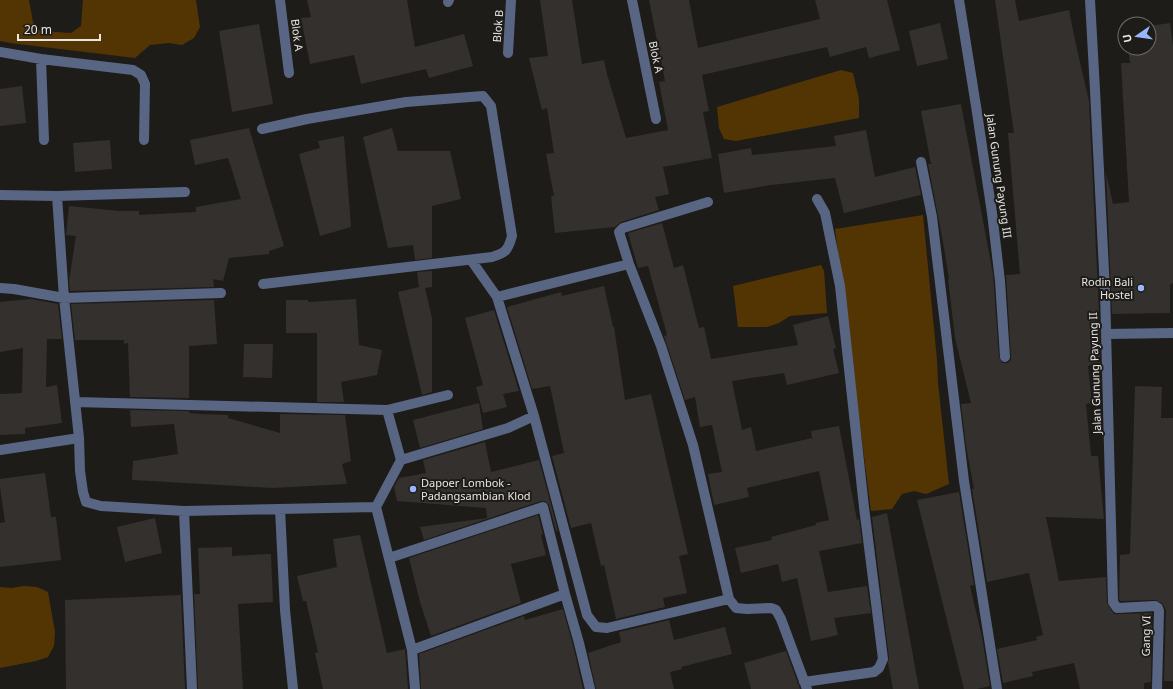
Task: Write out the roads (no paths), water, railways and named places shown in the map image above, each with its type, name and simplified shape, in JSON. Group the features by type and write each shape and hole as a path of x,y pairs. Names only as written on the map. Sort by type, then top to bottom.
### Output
{"street":[{"name":"Blok A","path":"280,0 290,73"},
{"name":"Blok B","path":"508,53 511,0"},
{"name":"Blok A","path":"632,0 656,119"},
{"name":"Jalan Gunung Payung III","path":"959,0 978,113 992,213 1000,281 1005,357"},
{"name":"Jalan Gunung Payung II","path":"1090,0 1096,98 1106,334 1113,602"},
{"path":"0,52 41,59 132,70 141,75 145,84 144,140"},
{"path":"41,59 44,140"},
{"path":"262,129 307,119 406,102 483,96 491,106 512,236 510,243 502,254 492,257 263,284"},
{"path":"921,162 932,217 964,481 997,689"},
{"path":"0,195 57,196 185,192"},
{"path":"57,196 64,298 79,438 80,471 86,502 101,506 184,510 376,507"},
{"path":"708,202 621,229 619,232 629,264 661,346 693,445 729,599 736,608 771,608 776,610 781,618 805,686 874,672 879,668 883,659 864,507 840,286 825,213 817,199"},
{"path":"470,260 497,297 534,416 587,615 596,627 607,628 729,599"},
{"path":"497,297 629,264"},
{"path":"0,288 64,298 221,293"},
{"path":"1106,334 1173,333"},
{"path":"75,402 387,410 448,395"},
{"path":"387,410 401,460 376,507 412,650 415,689"},
{"path":"401,460 508,428 534,416"},
{"path":"0,450 79,438"},
{"path":"389,558 543,507 564,594 579,643 590,689"},
{"path":"280,508 285,610 294,689"},
{"path":"184,510 192,689"},
{"path":"412,650 564,594"},
{"name":"Gang VI","path":"1113,602 1117,608 1155,606 1158,608 1157,689"}],"place":[{"name":"Rodin Bali Hostel","path":"1141,288"},
{"name":"Dapoer Lombok - Padangsambian Klod","path":"413,489"}]}
